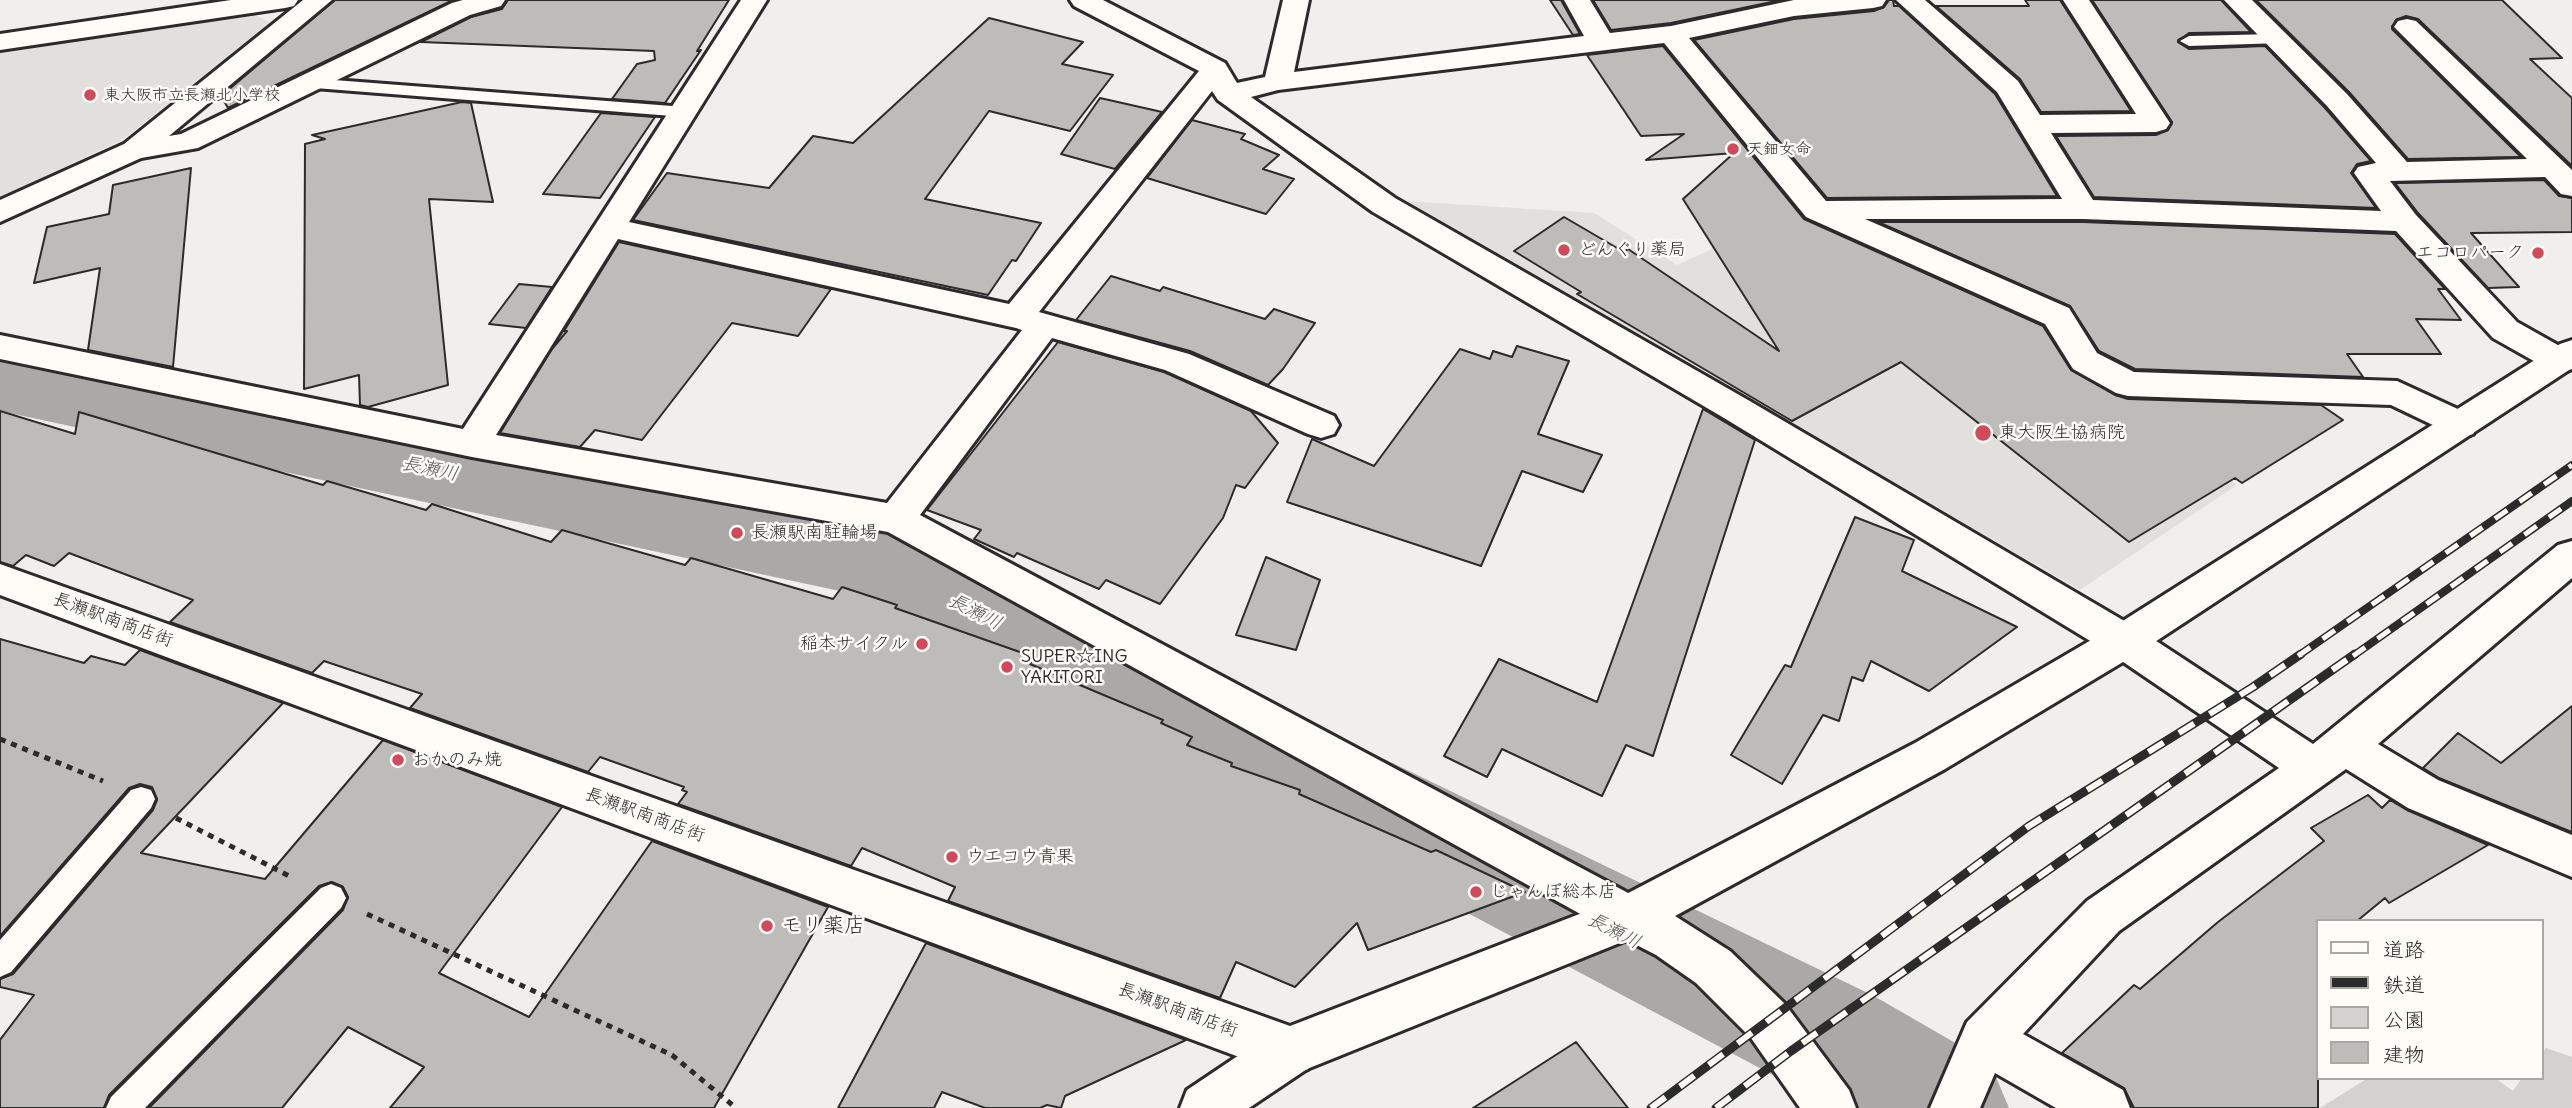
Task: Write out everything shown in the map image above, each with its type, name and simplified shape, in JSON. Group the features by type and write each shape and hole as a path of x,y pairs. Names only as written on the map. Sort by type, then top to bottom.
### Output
{"street":[{"path":"103,27 132,0"},
{"path":"0,42 285,0"},
{"path":"0,212 134,150 319,0"},
{"path":"134,150 188,142 461,9 492,0"},
{"path":"472,444 612,228 754,0"},
{"path":"1083,0 1221,81 1384,205 1735,409 2124,641 2329,757 2423,793 2572,856"},
{"path":"1278,82 1296,0"},
{"path":"1577,0 1601,42"},
{"path":"1221,81 1278,82 1671,34 1794,8 1873,0"},
{"path":"1909,0 2008,87 2083,209"},
{"path":"2031,124 2156,123 2076,0"},
{"path":"2237,0 2337,100 2399,171"},
{"path":"2407,27 2562,177"},
{"path":"1671,34 1817,210 2057,316 2085,361 2128,384 2397,393 2460,425"},
{"path":"896,519 1031,321 1221,81"},
{"path":"2562,177 2399,171 2369,173 2405,222 2505,330 2566,356"},
{"path":"1817,210 2083,209 2405,222"},
{"path":"612,228 1031,321 1177,362 1321,425"},
{"path":"0,347 472,444 896,519 1673,939 1713,967 1768,1021 1831,1108"},
{"path":"1205,1108 1290,1051 1629,917 1930,756 2124,641 2566,356"},
{"path":"1955,1108 1984,1039 2102,916 2329,757 2572,556"},
{"name":"長瀬駅南商店街","path":"0,579 1290,1051"},
{"path":"1984,1039 2105,1108"}],"lane":[{"path":"2189,41 2276,39"},
{"path":"308,83 685,112"},
{"path":"0,962 141,799"},
{"path":"122,1108 331,898"}],"shaded area":[{"name":"東大阪市立長瀬北小学校","path":"250,12 271,23 122,140 0,198 0,49"},
{"name":"東大阪生協病院","path":"1406,201 1594,213 1677,265 1796,211 1978,300 2043,325 2080,380 2237,485 2080,590"}],"green space":[{"path":"2546,1048 2572,1057 2572,1108 2320,1108 2365,1080 2498,1080 2513,1091 2521,1080 2544,1080"}],"building":[{"path":"335,0 453,0 228,108 221,96"},
{"path":"508,0 729,0 697,51 701,50 665,103 612,99 637,64 655,60 654,51 421,42 471,17 502,9"},
{"path":"1550,0 1561,0 1580,34 1573,35"},
{"path":"1593,0 1781,0 1671,23 1611,30"},
{"path":"1889,0 1893,0 1894,6 1899,6 1995,94 2057,196 1827,198 1694,40 1794,19 1874,11 1884,7"},
{"path":"2025,0 2060,0 2131,111 2041,112 2020,79 1936,6 2029,6"},
{"path":"2092,0 2221,0 2251,32 2189,33 2178,42 2189,49 2265,46 2371,161 2357,164 2351,173 2376,208 2094,197 2056,136 2156,135 2168,130 2172,122"},
{"path":"2256,0 2502,0 2562,58 2530,59 2572,98 2572,166 2418,19 2406,16 2396,20 2392,29 2521,157 2408,159 2349,92"},
{"path":"989,18 1083,42 1062,64 1113,75 1070,131 989,111 925,199 1041,223 1016,261 1012,260 988,295 633,220 667,173 769,188 813,136 853,143"},
{"name":"東大阪生協病院","path":"1663,46 1804,219 2043,326 2071,370 2115,395 2128,399 2321,405 2343,420 2242,483 2235,478 2129,542 1901,362 1792,421 1577,294 1581,292 1514,251 1564,217 1624,252 1628,249 1779,351 1683,199 1734,153 1646,160 1684,134 1641,136 1587,55"},
{"path":"1100,98 1162,112 1115,169 1061,154"},
{"path":"462,102 471,103 493,202 429,199 448,385 368,407 360,405 359,375 304,389 305,144 325,139 312,135"},
{"path":"601,113 655,117 600,198 543,194"},
{"path":"1192,120 1245,134 1241,139 1279,155 1263,169 1294,179 1266,214 1147,178"},
{"path":"191,168 173,367 88,350 100,268 34,283 47,227 109,214 113,185"},
{"path":"2544,180 2559,196 2572,198 2572,232 2471,233 2519,287 2488,288 2418,213 2395,183"},
{"path":"1878,222 2083,222 2395,234 2445,289 2438,289 2461,320 2416,319 2441,354 2347,354 2363,377 2135,369 2099,351 2070,306"},
{"path":"619,242 831,289 798,336 732,323 642,440 595,430 580,447 500,433 552,349 567,331 564,331"},
{"path":"1111,276 1160,291 1163,287 1265,319 1274,309 1315,323 1283,369 1268,385 1190,351 1076,320"},
{"path":"519,284 552,287 526,328 489,324"},
{"path":"1058,342 1164,372 1251,411 1278,443 1245,488 1236,485 1223,518 1160,604 1106,580 1099,589 1017,553 1014,557 974,539 981,530 927,510"},
{"path":"1517,346 1569,361 1538,434 1602,455 1583,492 1522,471 1481,566 1287,502 1312,439 1374,466 1460,349 1490,359 1493,351 1512,357"},
{"path":"1703,409 1755,440 1653,756 1626,745 1602,796 1502,749 1487,777 1444,756 1499,659 1597,702"},
{"path":"0,411 75,434 79,412 323,485 327,481 426,510 432,504 551,542 562,530 685,565 691,558 833,599 842,587 1034,657 1030,664 1163,720 1161,723 1192,737 1187,745 1232,763 1231,766 1300,790 1299,794 1431,852 1436,850 1525,892 1368,950 1357,923 1295,987 1236,962 1220,998 948,901 955,887 862,848 851,866 678,804 687,792 682,790 684,787 600,757 588,772 410,708 422,694 324,661 312,673 170,622 193,600 69,553 54,566 26,555 13,566 0,562"},
{"path":"1855,517 1914,540 1902,571 2017,627 1929,691 1871,661 1863,681 1852,677 1839,721 1823,715 1782,784 1731,755 1785,665 1791,667"},
{"path":"1266,557 1320,580 1296,650 1236,635"},
{"path":"0,639 84,663 91,656 125,665 140,650 283,703 141,853 265,879 383,740 562,807 439,973 529,1017 652,841 828,907 714,1108 390,1108 424,1067 348,1027 282,1108 149,1108 343,910 348,897 343,887 332,882 319,886 109,1095 104,1108 0,1108 0,1040 34,995 0,987 0,979 13,974 153,810 157,800 152,787 140,784 129,788 0,936"},
{"path":"2572,706 2572,832 2439,778 2423,768 2458,733 2501,763"},
{"path":"2368,795 2382,808 2390,800 2488,845 2389,903 2385,898 2359,919 2316,919 2318,1108 2134,1108 2124,1088 2062,1053 2134,985 2140,989 2218,922 2324,841 2311,828"},
{"path":"926,943 1186,1040 1065,1096 1061,1108 1047,1105 1040,1108 985,1108 942,1092 934,1108 838,1108"},
{"path":"1576,1042 1628,1108 1473,1108"}],"waterway":[{"name":"長瀬川","path":"0,381 871,560 1337,789 1830,1039 1945,1108"}],"railway":[{"path":"2298,656 2572,465"},
{"path":"2353,656 2572,501"},
{"path":"1651,1108 2029,826 2253,687 2301,654"},
{"path":"1716,1108 1791,1051 2355,654"}],"place":[{"name":"東大阪市立長瀬北小学校","path":"90,95"},
{"name":"天鈿女命","path":"1733,149"},
{"name":"どんぐり薬局","path":"1564,250"},
{"name":"エコロパーク","path":"2538,253"},
{"name":"東大阪生協病院","path":"1983,433"},
{"name":"長瀬駅南駐輪場","path":"737,533"},
{"name":"稲本サイクル","path":"922,644"},
{"name":"SUPER☆ING YAKITORI","path":"1007,667"},
{"name":"おかのみ焼","path":"398,760"},
{"name":"ウエコウ青果","path":"952,857"},
{"name":"じゃんぼ総本店","path":"1476,892"},
{"name":"モリ薬店","path":"767,926"}]}
